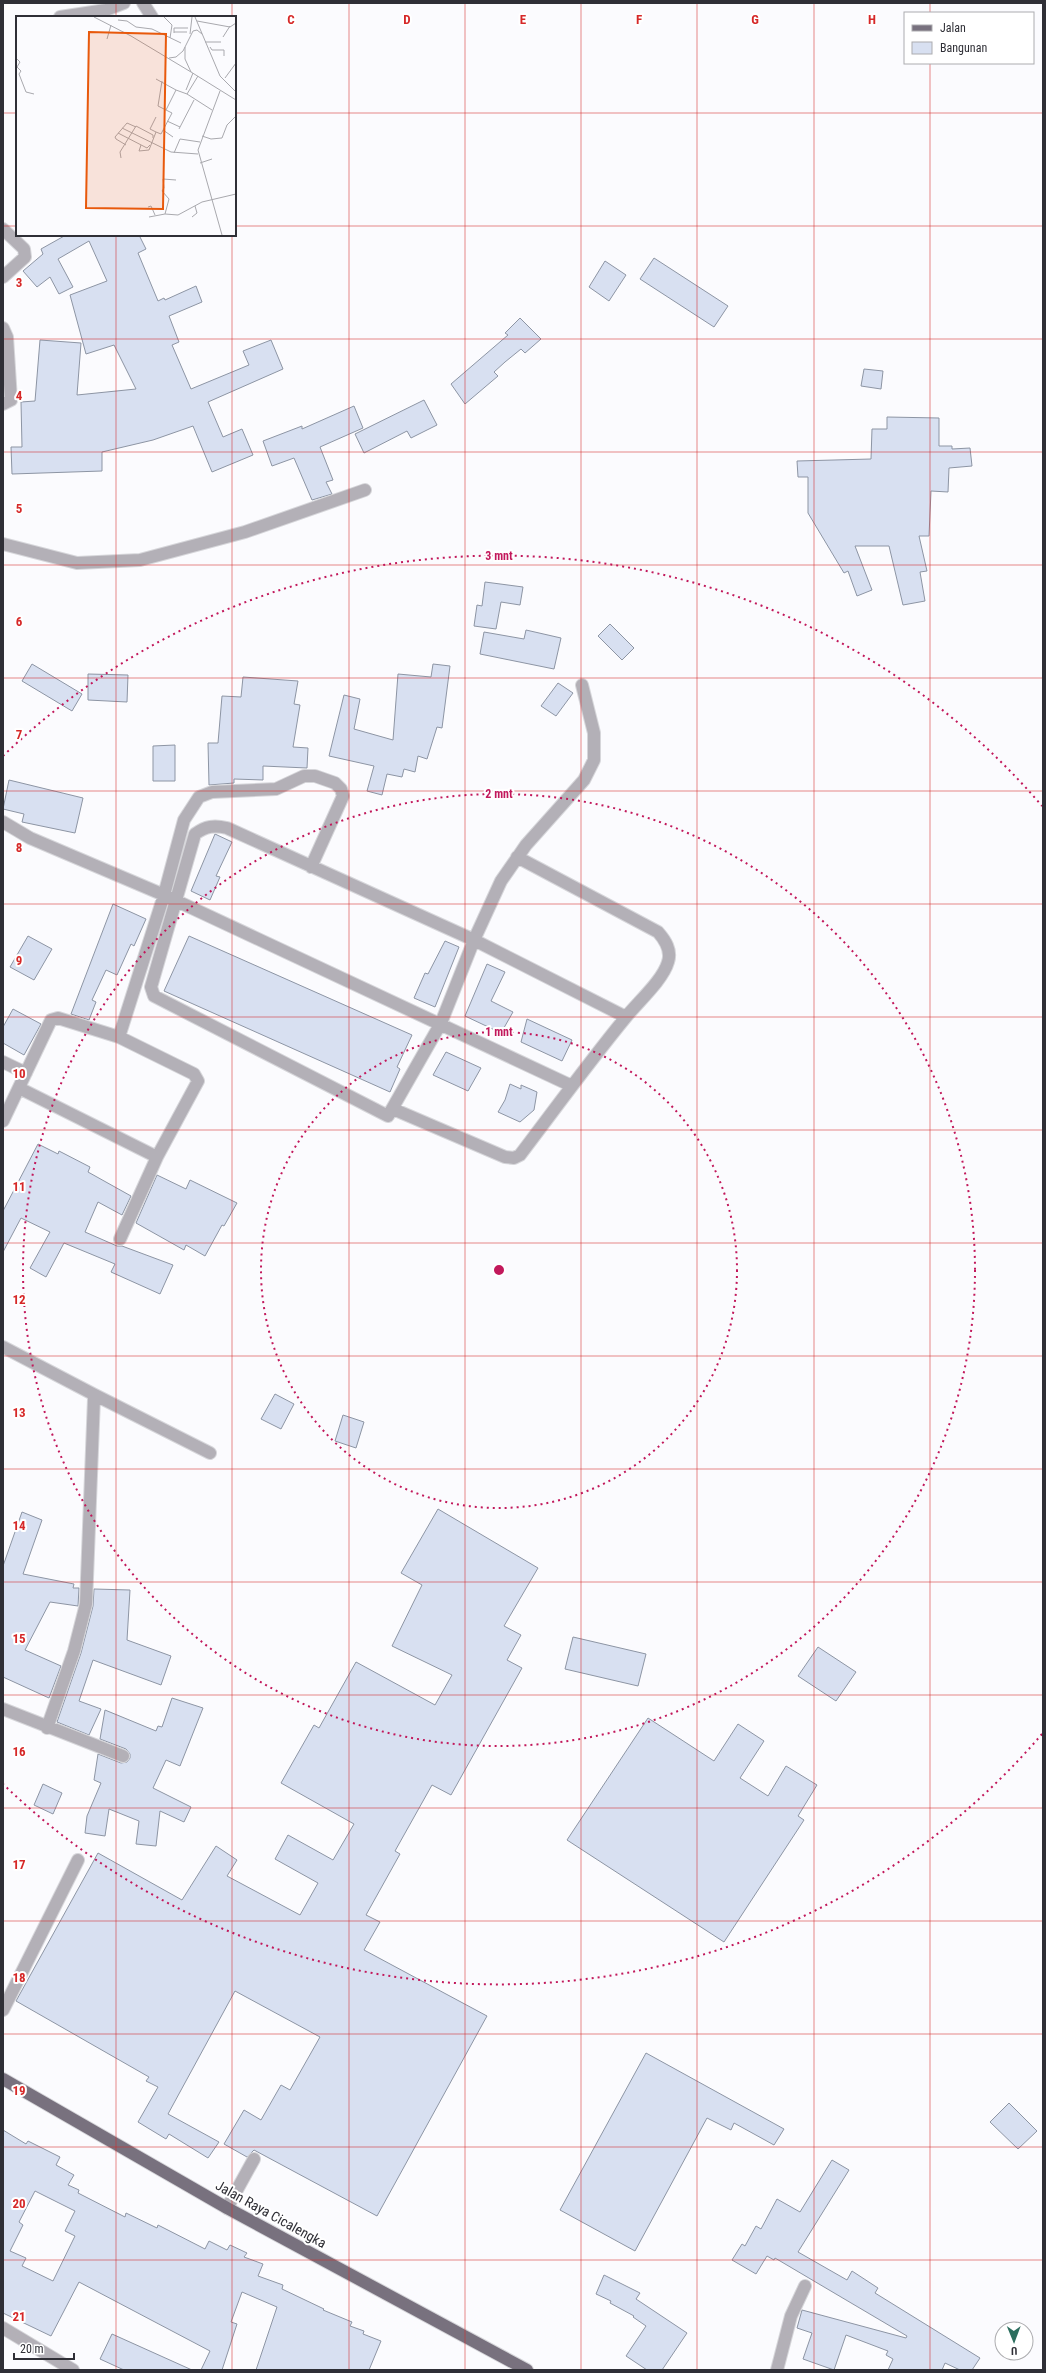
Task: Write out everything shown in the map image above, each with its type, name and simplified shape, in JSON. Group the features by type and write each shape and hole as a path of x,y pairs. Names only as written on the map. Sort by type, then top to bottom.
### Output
{"main road":[{"name":"Jalan Raya Cicalengka","path":"3,2079 227,2208 527,2370"}],"street":[{"path":"67,16 106,10 124,3"},
{"path":"143,3 151,16"},
{"path":"3,229 24,249 25,257 3,277"},
{"path":"3,328 7,337 11,400 3,404"},
{"path":"3,544 77,563 140,560 245,532 364,490"},
{"path":"582,685 594,733 594,760 584,780 526,845 501,881 474,940 441,1023 390,1114 385,1116 154,996 151,987 195,834 203,828 216,825 227,828 474,940 626,1017"},
{"path":"119,1037 164,896 184,820 200,797 212,792 268,790 304,776 315,776 335,783 341,789 343,796 311,867"},
{"path":"3,822 30,838 176,901 441,1023 572,1086"},
{"path":"393,1109 506,1157 514,1158 520,1155 626,1017 664,971 669,961 666,941 658,932 517,857"},
{"path":"3,1121 51,1020 58,1018 119,1037 194,1074 198,1079 157,1157 120,1239"},
{"path":"3,1062 26,1073"},
{"path":"19,1088 157,1157"},
{"path":"3,1347 93,1394 210,1452"},
{"path":"47,1728 76,1645 86,1604 95,1406 93,1394"},
{"path":"3,1709 47,1728 123,1756"},
{"path":"3,2010 78,1860"},
{"path":"227,2208 254,2159"},
{"path":"778,2370 791,2316 805,2286"},
{"path":"3,2328 73,2370"}],"building":[{"path":"64,236 140,236 146,249 138,253 158,301 164,298 165,300 196,286 202,302 169,316 179,342 172,345 191,389 249,365 243,351 271,340 283,369 208,402 223,437 242,429 253,455 212,472 193,426 153,440 102,452 102,471 12,474 11,447 22,447 21,402 35,401 40,340 81,343 77,395 136,389 114,345 86,354 70,295 107,281 89,241 58,259 73,287 59,294 50,277 37,287 23,271 43,254 41,249"},
{"path":"654,258 728,306 714,327 640,279"},
{"path":"605,261 626,275 609,301 589,287"},
{"path":"520,318 541,339 525,353 521,349 505,362 494,372 498,376 465,404 451,384 508,335 505,333"},
{"path":"864,369 883,371 881,389 861,386"},
{"path":"424,400 437,425 411,438 407,431 364,453 355,434"},
{"path":"354,406 363,428 320,447 333,480 326,482 332,494 312,500 294,458 272,466 263,441 302,426 302,429"},
{"path":"887,417 939,418 939,446 952,446 952,449 970,448 972,466 949,468 948,492 931,491 929,536 919,536 927,571 920,572 925,601 903,605 889,546 855,546 872,590 857,596 848,571 844,573 808,513 808,477 798,477 797,461 871,459 872,429 887,429"},
{"path":"485,582 523,587 520,605 501,602 496,629 474,626 477,605 482,606"},
{"path":"610,624 634,648 622,660 598,636"},
{"path":"526,630 561,638 554,669 480,654 484,632 524,639"},
{"path":"32,664 82,694 72,711 22,681"},
{"path":"433,664 450,666 442,728 437,727 427,759 418,756 415,772 404,769 402,777 387,774 382,795 367,791 374,766 329,756 344,695 360,699 354,729 393,740 398,674 431,677"},
{"path":"88,674 128,675 127,702 88,700"},
{"path":"243,677 298,681 294,704 300,705 293,747 308,748 307,768 263,766 263,780 234,779 234,783 209,785 208,743 218,743 222,696 241,697"},
{"path":"558,683 573,693 556,716 541,706"},
{"path":"175,745 175,781 153,781 153,746"},
{"path":"9,780 83,798 75,833 22,822 24,814 3,809"},
{"path":"215,834 232,842 216,876 220,877 210,900 191,891"},
{"path":"113,904 146,919 134,946 131,944 117,975 106,970 92,1000 96,1002 89,1020 71,1014"},
{"path":"28,936 52,949 34,980 10,967"},
{"path":"189,936 412,1035 397,1067 400,1069 390,1092 164,991"},
{"path":"445,941 459,947 435,1007 414,998 425,973 428,974"},
{"path":"487,964 505,972 491,1001 513,1012 501,1033 465,1016"},
{"path":"13,1009 41,1024 24,1055 3,1043 3,1027"},
{"path":"527,1019 572,1040 562,1061 521,1042"},
{"path":"446,1052 481,1068 468,1091 433,1075"},
{"path":"510,1084 521,1089 521,1085 537,1092 534,1110 520,1122 498,1112 505,1100"},
{"path":"38,1144 58,1154 59,1151 90,1167 88,1172 131,1196 122,1215 98,1202 85,1232 117,1246 122,1246 173,1265 160,1294 111,1272 115,1264 64,1243 46,1277 30,1268 50,1232 21,1218 3,1252 3,1211"},
{"path":"157,1175 186,1189 190,1180 237,1203 224,1226 222,1225 205,1256 186,1245 184,1250 136,1223"},
{"path":"275,1394 294,1404 281,1429 261,1419"},
{"path":"343,1415 364,1422 356,1448 335,1441"},
{"path":"438,1509 538,1568 504,1626 521,1635 507,1660 522,1668 451,1795 432,1785 395,1851 400,1854 366,1915 380,1922 364,1950 487,2016 377,2216 254,2150 247,2157 224,2144 244,2110 261,2120 281,2085 290,2090 320,2037 235,1991 168,2114 219,2142 208,2158 169,2134 166,2139 138,2122 158,2087 146,2081 149,2077 16,2001 98,1853 182,1900 216,1846 237,1860 227,1876 300,1915 318,1883 275,1859 288,1835 333,1860 354,1824 281,1783 314,1725 319,1728 356,1662 435,1705 452,1675 392,1646 422,1585 401,1573"},
{"path":"22,1512 42,1520 23,1574 74,1584 73,1588 79,1588 78,1606 50,1602 25,1650 61,1666 49,1698 3,1677 3,1566"},
{"path":"94,1589 130,1590 127,1640 171,1656 161,1685 93,1660 79,1701 101,1709 89,1735 57,1722 81,1653 93,1606"},
{"path":"573,1637 646,1654 638,1686 565,1669"},
{"path":"818,1647 856,1672 836,1701 798,1676"},
{"path":"172,1698 203,1708 180,1766 166,1760 153,1788 191,1807 184,1822 160,1811 156,1846 136,1844 139,1821 109,1809 105,1836 85,1833 87,1816 101,1783 94,1780 98,1754 121,1763 127,1762 130,1758 130,1754 126,1749 100,1739 105,1710 156,1731 158,1726 162,1727"},
{"path":"648,1718 714,1761 738,1724 764,1741 740,1778 768,1796 786,1766 817,1785 798,1816 804,1820 724,1942 567,1840"},
{"path":"43,1784 62,1793 53,1814 34,1805"},
{"path":"646,2053 784,2129 774,2145 734,2123 731,2130 707,2118 635,2251 560,2210"},
{"path":"1009,2103 1037,2131 1018,2149 990,2122"},
{"path":"3,2130 26,2144 28,2141 60,2157 56,2165 74,2175 68,2185 79,2190 78,2193 125,2217 126,2213 157,2228 158,2225 205,2249 209,2241 227,2250 230,2245 247,2253 244,2257 263,2264 258,2276 283,2285 282,2289 324,2309 323,2310 352,2322 350,2326 364,2331 363,2334 381,2341 369,2370 256,2370 277,2307 242,2292 231,2322 237,2324 222,2370 201,2370 210,2351 79,2282 51,2336 3,2313","holes":["35,2191 75,2211 65,2231 75,2236 53,2281 22,2266 26,2258 10,2251 23,2225 19,2222"]},
{"path":"832,2160 849,2170 798,2252 847,2280 852,2271 878,2288 875,2293 980,2358 972,2370 960,2370 945,2363 942,2370 888,2370 893,2359 886,2355 888,2351 846,2335 834,2370 803,2359 812,2333 797,2328 802,2310 906,2338 907,2336 775,2258 774,2260 767,2256 756,2274 732,2260 742,2244 745,2246 756,2226 761,2229 777,2199 800,2212"},
{"path":"604,2275 640,2293 636,2299 687,2333 662,2370 647,2370 626,2356 646,2326 633,2317 634,2316 610,2303 611,2301 596,2294"},
{"path":"112,2334 192,2370 124,2370 100,2359"}]}
